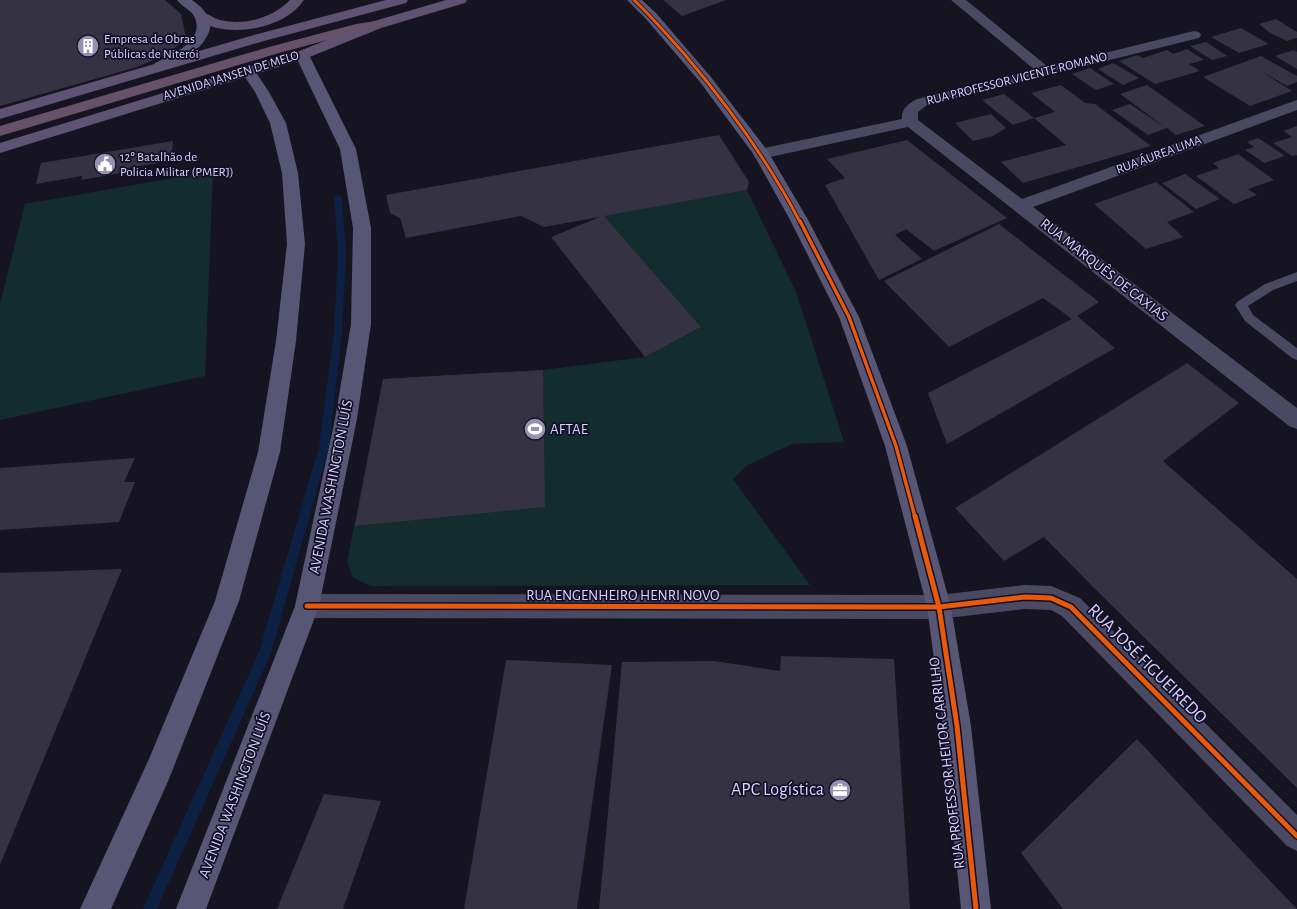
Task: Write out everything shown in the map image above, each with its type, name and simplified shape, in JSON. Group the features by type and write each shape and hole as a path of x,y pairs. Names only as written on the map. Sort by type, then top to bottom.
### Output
{"highway":[{"path":"0,131 167,81 351,29 376,25"}],"main road":[{"path":"202,16 217,24 243,26 260,22 284,13 297,0"},
{"name":"AVENIDA JANSEN DE MELO","path":"0,114 160,66 401,0"},
{"name":"AVENIDA JANSEN DE MELO","path":"0,148 302,55 376,25 460,0"}],"street":[{"path":"160,66 177,58 194,46 204,27 202,16 184,0"},
{"name":"RUA PROFESSOR HEITOR CARRILHO","path":"634,0 651,16 705,79 760,154 798,218 850,317 896,446 939,608 957,726 976,909"},
{"path":"958,0 1045,71"},
{"name":"RUA PROFESSOR VICENTE ROMANO","path":"760,154 911,122 909,116 910,111 914,106 922,102 1194,35"},
{"name":"AVENIDA WASHINGTON LUÍS","path":"191,909 307,606 346,419 361,324 362,228 348,148 302,55"},
{"path":"95,909 159,769 227,601 269,452 286,341 296,244 290,173 278,123 262,92 248,71"},
{"name":"RUA ÁUREA LIMA","path":"1021,206 1297,105"},
{"name":"RUA MARQUÊS DE CAXIAS","path":"911,122 1297,420"},
{"name":"RUA JOSÉ FIGUEIREDO","path":"939,608 1003,599 1036,598 1052,598 1071,607 1297,836"},
{"name":"RUA ENGENHEIRO HENRI NOVO","path":"307,606 939,608"}],"lane":[{"path":"1297,276 1269,287 1241,305 1249,318 1297,355"}],"green space":[{"path":"213,171 205,376 0,420 0,304 25,204"},
{"name":"AFTAE","path":"747,190 796,292 844,442 792,444 746,466 733,479 810,585 371,586 353,578 347,562 383,379 543,370 645,357 701,327 603,215"}],"building":[{"name":"Empresa de Obras Públicas de Niterói","path":"0,0 165,0 181,14 186,38 168,54 137,67 0,106"},
{"path":"663,0 726,0 682,16"},
{"path":"1276,19 1297,32 1297,38 1287,41 1270,33 1259,24"},
{"path":"1241,28 1269,44 1239,53 1211,37"},
{"path":"1206,42 1227,56 1212,60 1190,46"},
{"path":"1187,49 1204,60 1189,64 1200,71 1155,84 1119,61 1138,55 1143,58 1167,50 1173,54"},
{"path":"1294,50 1297,52 1297,69 1275,56"},
{"path":"1261,56 1297,76 1297,82 1287,86 1259,70 1292,91 1250,106 1203,77"},
{"path":"1113,63 1139,78 1123,85 1098,69"},
{"path":"1090,68 1114,84 1096,90 1072,74"},
{"path":"1061,85 1085,103 1095,104 1151,146 1023,183 1001,162 1066,145 1034,118 1055,112 1031,93"},
{"path":"1147,85 1205,126 1176,135 1167,128 1148,135 1112,110 1130,104 1166,128 1120,94"},
{"path":"1004,94 1034,118 1013,125 982,100"},
{"path":"991,114 1006,128 993,136 973,141 955,123"},
{"path":"1297,126 1297,155 1292,156 1273,143 1292,137 1283,131"},
{"path":"719,135 749,182 747,190 604,216 701,327 645,357 551,237 600,217 544,227 521,216 406,238 400,218 390,213 386,195"},
{"path":"1258,138 1285,156 1264,163 1245,150 1254,147 1247,142"},
{"path":"907,140 1007,218 934,251 906,229 895,235 922,259 879,280 825,185 845,178 827,159"},
{"path":"173,141 171,161 127,168 126,172 81,180 82,176 36,184 41,163"},
{"path":"1238,154 1274,180 1248,189 1257,195 1234,204 1196,176 1219,168 1213,163"},
{"path":"1185,174 1220,199 1196,209 1162,183"},
{"path":"1156,182 1194,212 1167,222 1183,237 1146,249 1094,204"},
{"path":"999,224 1099,302 1077,316 1115,348 947,444 928,393 1072,319 1043,298 949,347 884,281"},
{"path":"1187,363 1239,403 1163,461 1297,579 1297,788 1044,537 1004,561 955,508"},
{"path":"543,370 545,507 355,526 383,379"},
{"path":"135,458 124,482 135,482 119,522 0,530 0,468"},
{"path":"122,569 0,865 0,573"},
{"path":"781,656 894,659 910,909 599,909 622,662 714,661 780,671"},
{"path":"506,660 612,665 577,909 464,909"},
{"path":"1137,739 1297,909 1063,909 1021,853"},
{"path":"324,794 381,801 343,909 277,909"}],"waterway":[{"path":"150,909 265,653 324,447 338,333 342,253 338,198"}],"cycle path":[{"path":"634,0 651,16 705,79 761,154 798,218 849,317 896,446 939,607 957,726 976,909"},
{"path":"307,606 939,607 1010,598 1051,598 1071,607 1297,836"}],"place":[{"name":"Empresa de Obras Públicas de Niterói","path":"88,46"},
{"name":"12º Batalhão de Policia Militar (PMERJ)","path":"105,164"},
{"name":"AFTAE","path":"535,429"},
{"name":"APC Logística","path":"840,790"}]}
